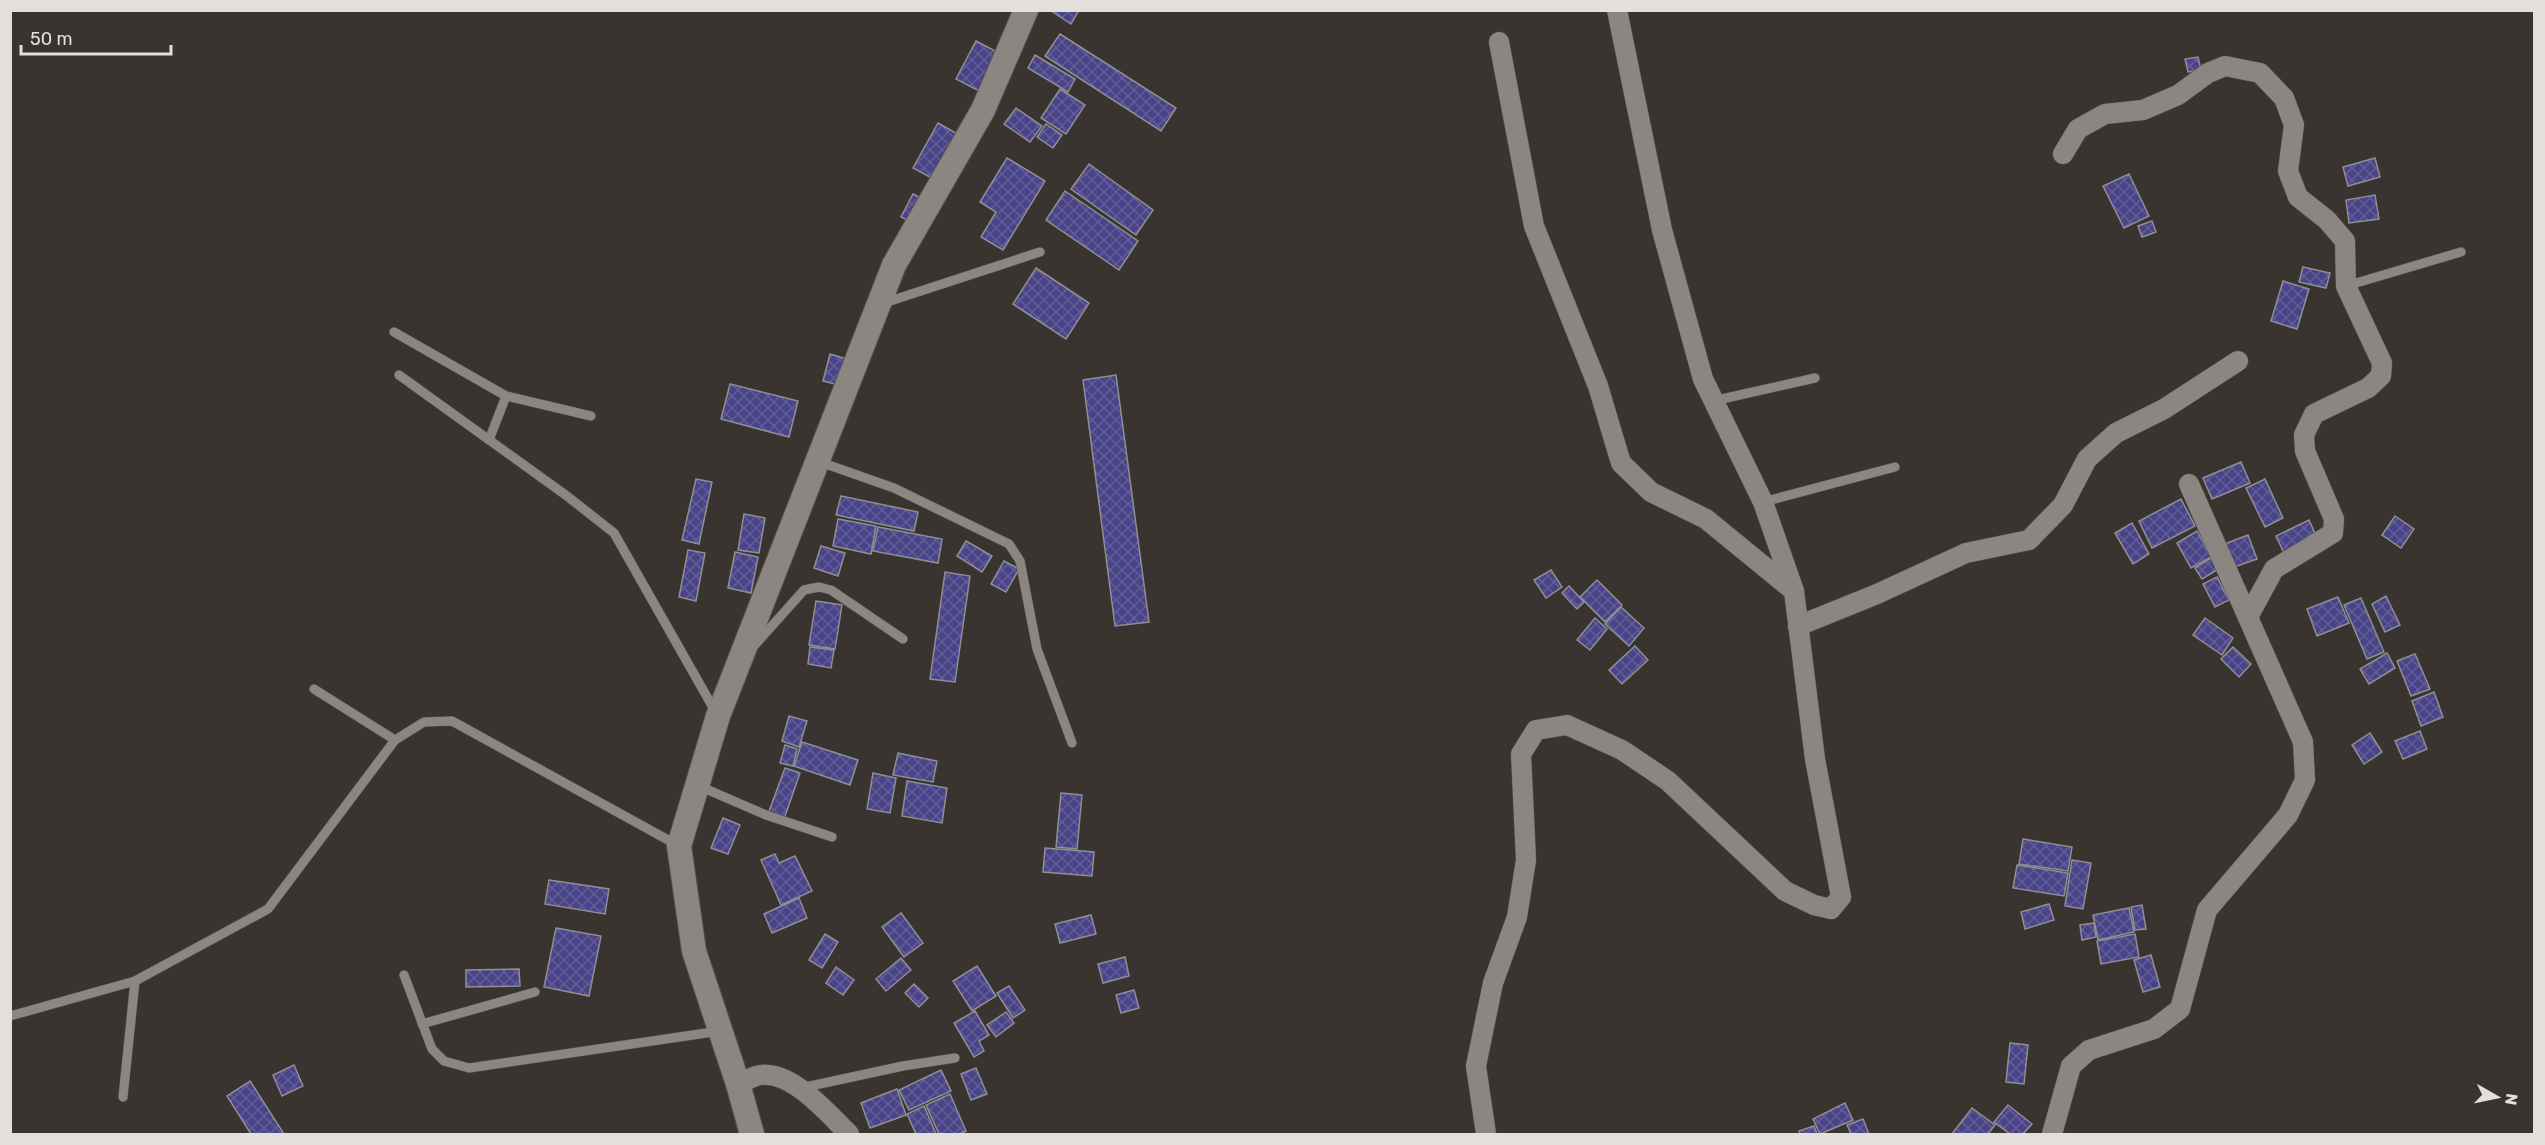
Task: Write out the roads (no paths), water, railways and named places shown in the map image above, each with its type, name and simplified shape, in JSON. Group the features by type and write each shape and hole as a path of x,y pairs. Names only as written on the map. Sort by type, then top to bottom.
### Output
{"street":[{"path":"752,1134 694,951 679,846 718,716 894,265 983,110 1026,10"},
{"path":"1486,1134 1476,1066 1493,983 1517,917 1526,860 1521,754 1536,730 1567,725 1622,750 1668,781 1785,891 1814,905 1832,909 1841,897 1815,759 1794,591 1763,502 1703,380 1662,230 1617,10"},
{"path":"1500,42 1534,226 1598,386 1621,463 1651,492 1706,519 1794,591"},
{"path":"2062,154 2078,129 2105,114 2143,110 2178,94 2208,73 2225,66 2260,73 2284,98 2294,125 2288,171 2298,197 2327,220 2345,241 2346,286 2382,363 2381,376 2368,388 2314,414 2304,435 2305,451 2334,519 2333,533 2274,569 2247,617"},
{"path":"1798,626 1877,594 1966,553 2029,540 2063,505 2087,459 2116,433 2164,409 2238,361"},
{"path":"2052,1134 2071,1066 2089,1050 2154,1029 2180,1009 2207,910 2288,815 2305,780 2303,742 2189,484"},
{"path":"738,1084 757,1075 777,1077 801,1088 849,1134"}],"lane":[{"path":"879,305 1040,252"},
{"path":"2346,286 2461,252"},
{"path":"394,332 506,396 591,416"},
{"path":"399,375 567,496 614,533 718,716"},
{"path":"1713,401 1815,378"},
{"path":"489,440 506,396"},
{"path":"817,461 894,488 1009,544 1020,561 1037,649 1072,743"},
{"path":"1763,502 1895,467"},
{"path":"741,660 804,590 819,587 831,590 903,639"},
{"path":"314,689 395,740"},
{"path":"10,1016 135,981 268,909 395,740 424,722 452,721 679,846"},
{"path":"697,785 766,815 832,837"},
{"path":"404,975 432,1049 444,1061 469,1068 720,1031"},
{"path":"123,1097 135,981"},
{"path":"422,1024 535,992"},
{"path":"801,1088 903,1066 955,1058"}]}
